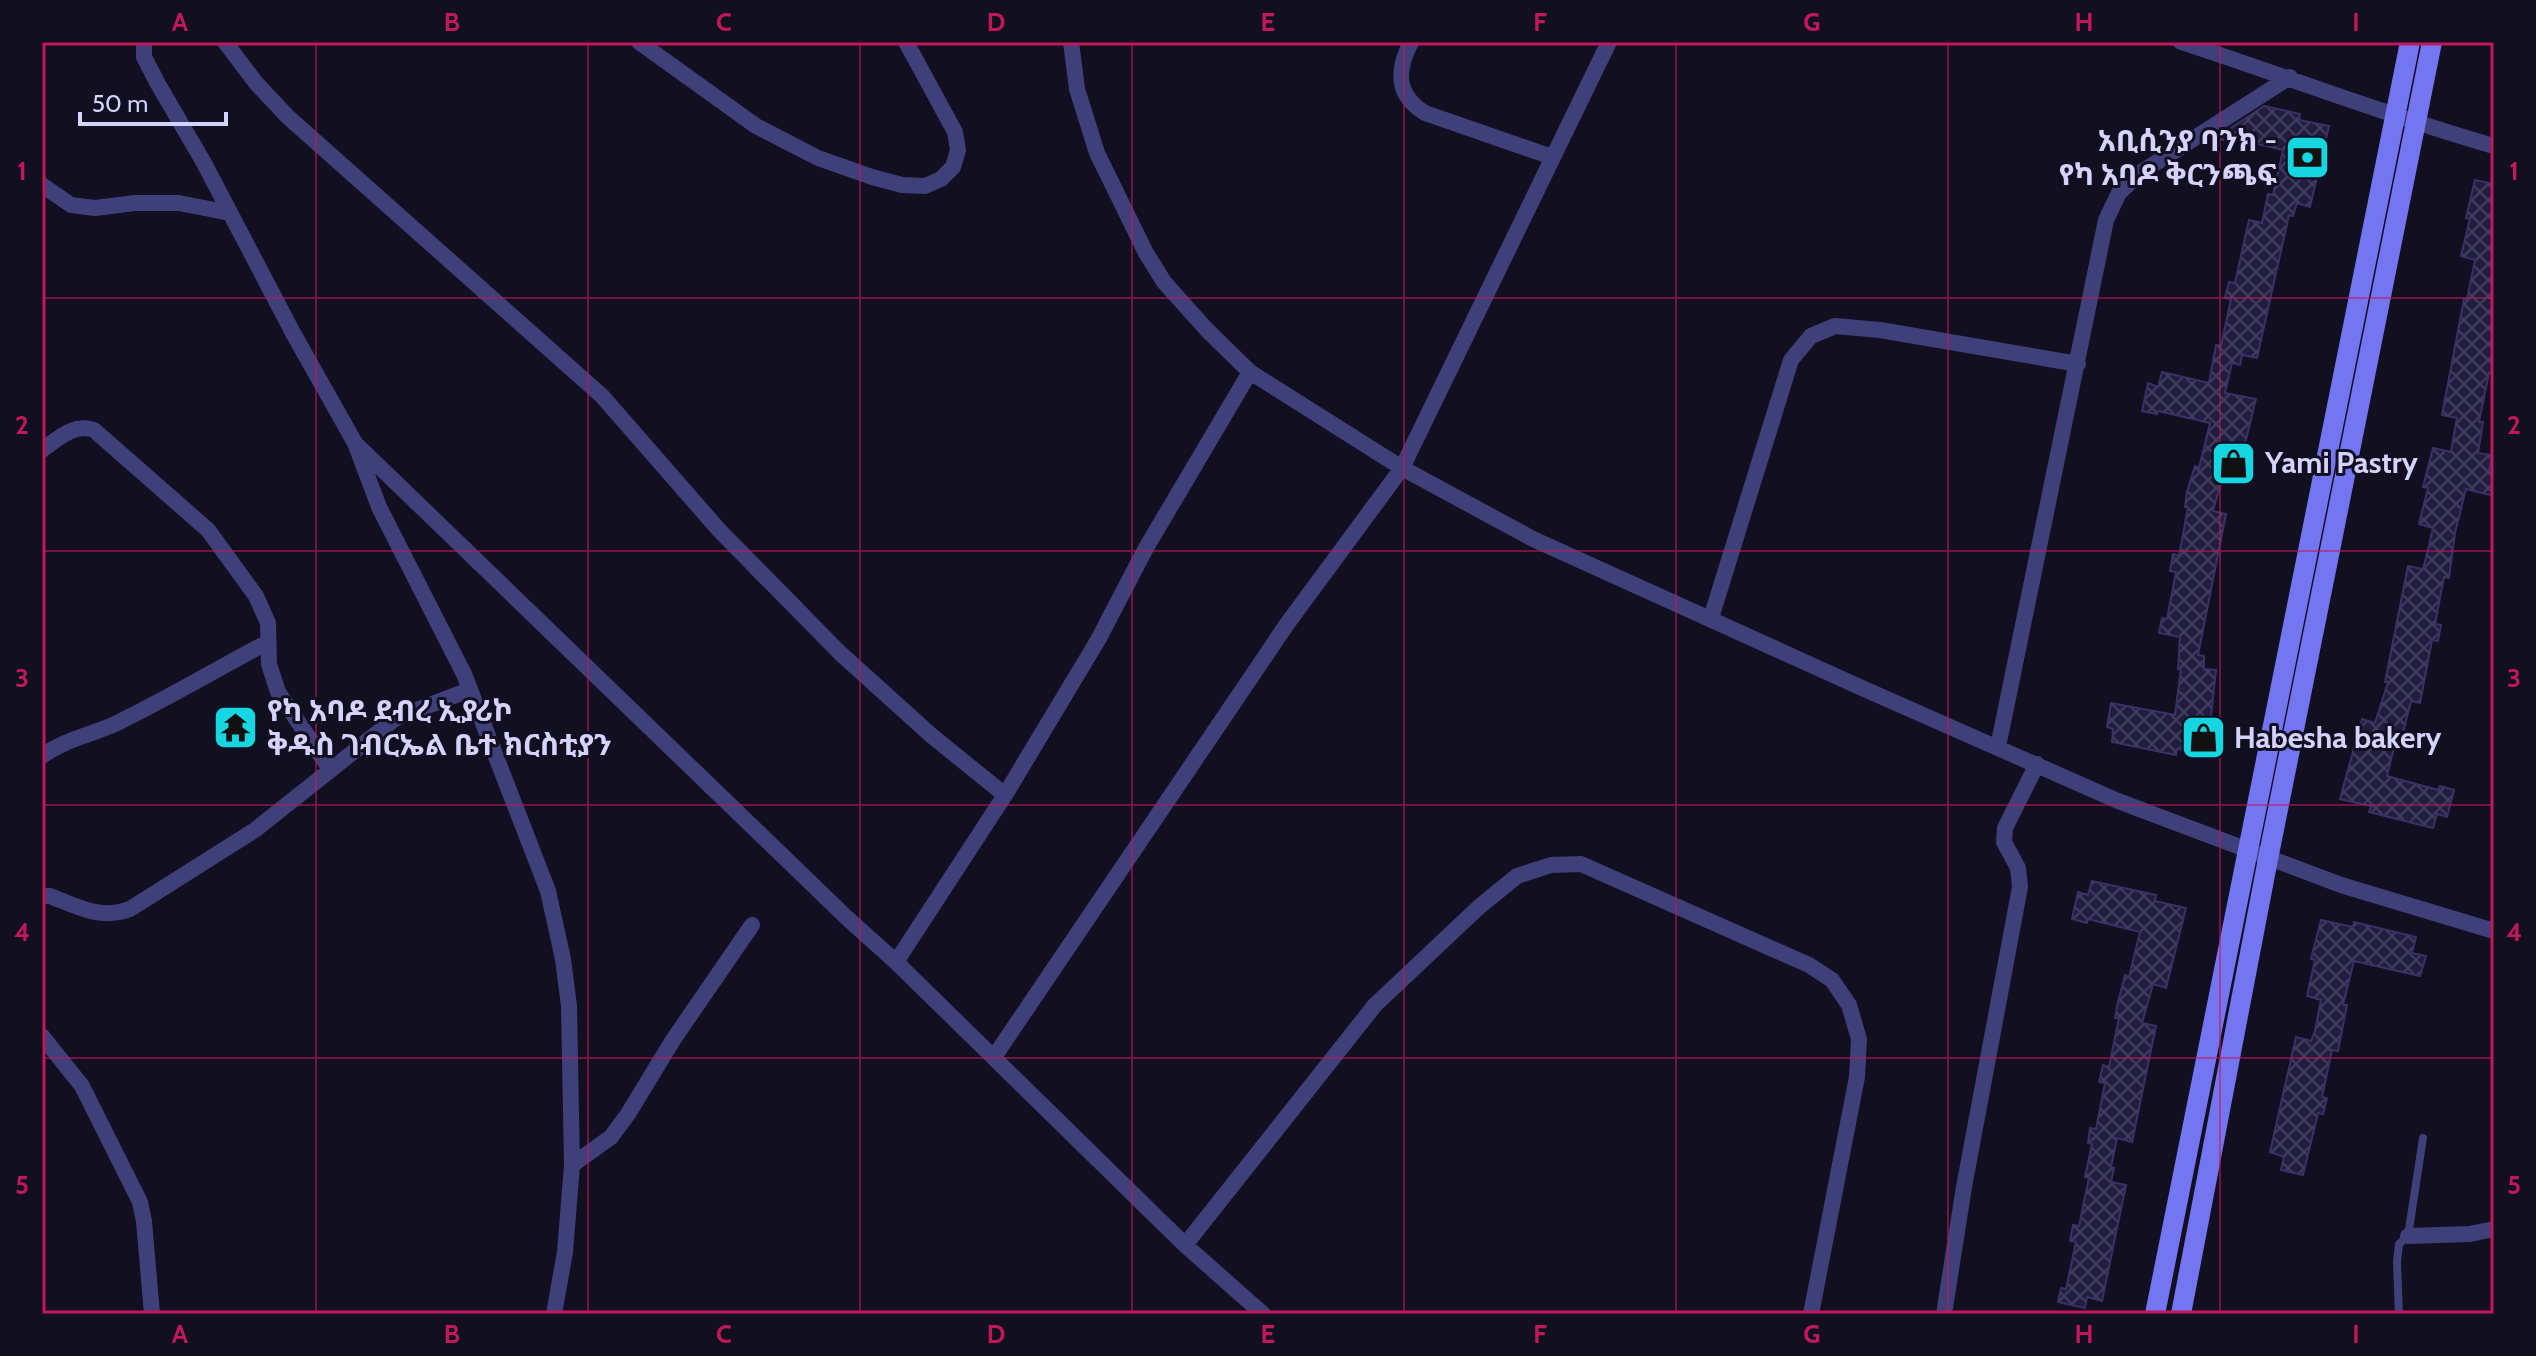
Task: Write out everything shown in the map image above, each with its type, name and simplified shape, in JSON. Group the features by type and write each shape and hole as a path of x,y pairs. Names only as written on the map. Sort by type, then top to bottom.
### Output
{"street":[{"path":"144,42 144,57 355,443 379,507 464,674 548,891 563,959 569,1006 572,1165 565,1252 554,1314"},
{"path":"225,42 256,83 288,117 602,396 719,530 840,653 932,736 1005,795"},
{"path":"639,42 756,126 818,158 902,185 925,186 941,179 953,167 958,150 955,132 906,42"},
{"path":"1071,42 1077,89 1097,153 1146,253 1164,282 1250,372 1402,468 1533,539 2118,801 2268,859 2400,904 2494,931"},
{"path":"1411,42 1401,74 1402,88 1410,104 1425,113 1552,157"},
{"path":"994,1057 1287,624 1402,468 1609,42"},
{"path":"2181,42 2290,77 2416,124 2494,146"},
{"path":"2155,1314 2410,42"},
{"path":"2181,1314 2268,859 2432,42"},
{"path":"1998,747 2106,220 2119,193 2140,173 2290,77"},
{"path":"42,185 71,205 95,208 135,203 179,203 230,213"},
{"path":"1711,618 1791,360 1811,336 1835,326 1880,330 2078,364"},
{"path":"896,962 1005,795 1098,640 1146,548 1250,372"},
{"path":"42,450 83,426 94,430 208,530 256,596 268,623 269,664 278,692 330,769"},
{"path":"355,443 896,962 1185,1245 1263,1314"},
{"path":"42,756 58,745 118,722 268,642"},
{"path":"42,896 50,896 94,913 114,915 130,909 255,830 396,718 469,690"},
{"path":"1944,1314 1964,1187 2020,887 2018,868 2004,842 2005,828 2037,764"},
{"path":"1185,1245 1375,1005 1479,907 1517,876 1551,865 1581,864 1809,965 1832,980 1849,1005 1859,1039 1857,1077 1811,1314"},
{"path":"572,1165 611,1137 752,925"},
{"path":"42,1036 82,1086 140,1202 152,1314"},
{"path":"2408,1236 2470,1234 2494,1229"}],"lane":[{"path":"2399,1314 2399,1244 2408,1236 2423,1138"}],"building":[{"path":"2264,106 2300,114 2299,120 2329,126 2310,207 2297,203 2293,216 2289,215 2257,358 2242,355 2240,365 2232,363 2225,393 2256,399 2236,480 2223,475 2213,511 2226,514 2198,655 2204,656 2204,669 2216,670 2207,753 2177,749 2176,755 2112,742 2113,729 2107,727 2111,703 2175,715 2181,669 2178,669 2180,637 2159,633 2162,618 2167,619 2176,572 2170,571 2173,554 2179,556 2188,507 2185,507 2187,492 2195,466 2199,468 2210,423 2158,411 2157,414 2142,411 2148,383 2158,387 2162,372 2209,383 2216,345 2221,346 2231,299 2225,298 2229,282 2235,283 2249,220 2262,223 2268,194 2273,195 2283,150 2232,138 2230,142 2216,138"},
{"path":"2475,180 2494,184 2494,374 2489,373 2479,422 2483,422 2478,453 2492,455 2489,471 2494,473 2494,496 2466,489 2455,533 2449,578 2444,577 2435,624 2441,625 2438,641 2432,640 2420,703 2411,701 2403,733 2398,731 2387,776 2438,790 2440,786 2454,790 2447,817 2437,814 2433,828 2369,812 2371,806 2340,799 2362,719 2375,723 2388,682 2385,682 2408,566 2423,569 2426,558 2433,528 2419,524 2428,488 2423,487 2433,448 2451,452 2457,418 2442,415 2464,299 2467,299 2475,260 2461,256"},
{"path":"2092,881 2156,895 2155,901 2186,908 2166,988 2153,984 2142,1023 2156,1026 2132,1142 2117,1138 2111,1182 2126,1185 2102,1301 2087,1297 2085,1308 2058,1302 2061,1288 2066,1289 2076,1242 2070,1241 2073,1225 2079,1226 2089,1178 2085,1177 2092,1144 2088,1143 2090,1128 2096,1129 2105,1083 2099,1082 2103,1065 2109,1067 2119,1018 2115,1018 2118,1002 2125,975 2129,977 2140,932 2088,919 2087,923 2072,919 2078,892 2088,895"},
{"path":"2321,920 2353,927 2354,922 2416,937 2412,953 2426,956 2420,976 2354,961 2343,1005 2347,1005 2338,1051 2332,1050 2322,1097 2327,1098 2323,1114 2318,1113 2303,1175 2281,1170 2284,1157 2270,1152 2296,1037 2311,1041 2315,1031 2321,1000 2307,996 2315,960 2311,959"}],"place":[{"name":"አቢሲንያ ባንክ - የካ አባዶ ቅርንጫፍ","path":"2308,158"},
{"name":"Yami Pastry","path":"2234,463"},
{"name":"የካ አባዶ ደብረ ኢያሪኮ ቅዱስ ገብርኤል ቤተ ክርስቲያን","path":"236,728"},
{"name":"Habesha bakery","path":"2203,738"}]}
